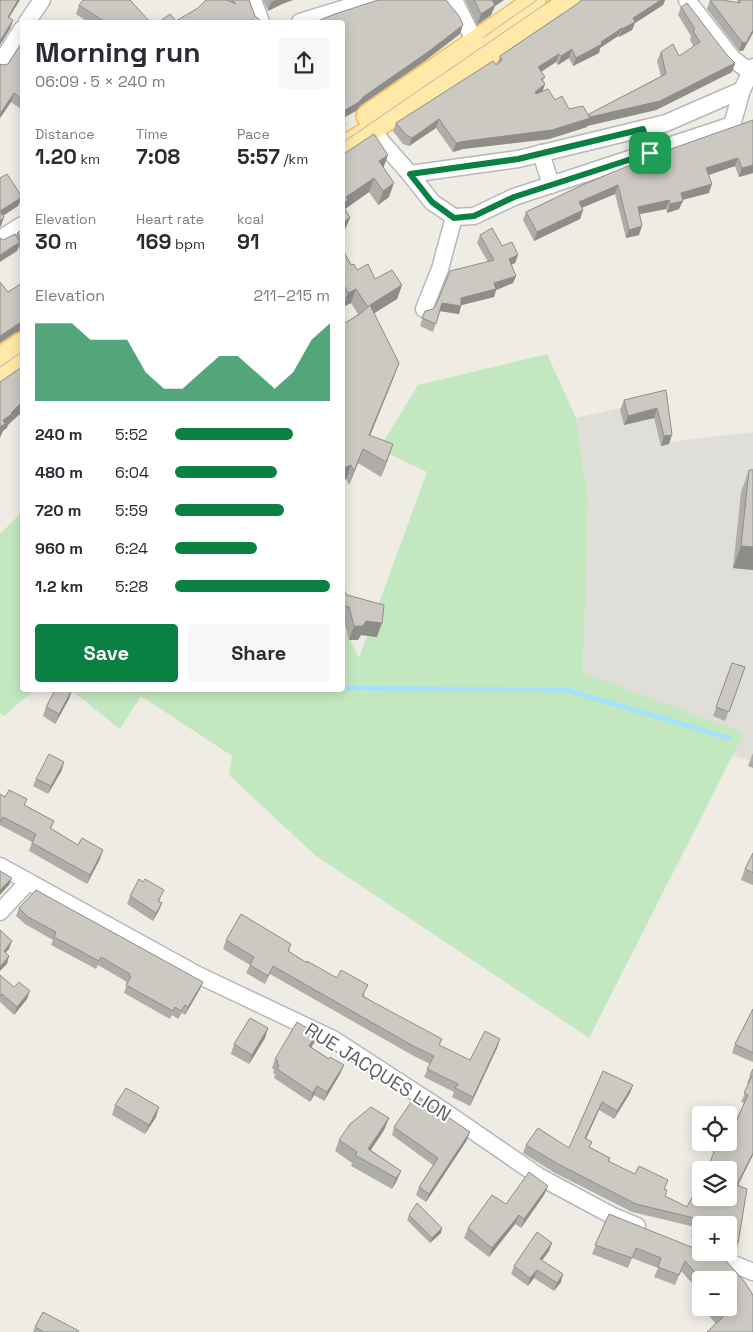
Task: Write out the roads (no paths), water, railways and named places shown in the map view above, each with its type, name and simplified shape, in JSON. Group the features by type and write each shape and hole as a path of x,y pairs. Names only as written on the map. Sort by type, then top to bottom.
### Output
{"main road":[{"path":"345,131 535,0"},
{"path":"345,146 456,76 570,0"},
{"path":"0,358 20,344"},
{"path":"0,378 20,364"}],"street":[{"path":"28,20 42,0"},
{"path":"253,0 260,20"},
{"path":"306,20 371,0"},
{"path":"454,0 475,42"},
{"path":"373,129 432,202 454,218 474,216 514,197 732,125 742,90 751,70 732,58 687,0"},
{"path":"0,64 20,32"},
{"path":"410,174 518,159 643,129 666,123 742,90"},
{"path":"643,129 650,153"},
{"path":"541,153 551,185"},
{"path":"424,309 440,269 454,218"},
{"path":"0,239 20,226"},
{"name":"RUE JACQUES LION","path":"0,866 198,975 333,1039 447,1113 540,1177 611,1215 648,1230"},
{"path":"0,912 28,882"},
{"path":"685,1245 692,1248"},
{"path":"725,1261 753,1272"}],"waterway":[{"path":"345,688 567,690 729,738"}],"tram line":[{"path":"484,37 537,0"},
{"path":"345,141 551,0"},
{"path":"0,367 20,353"}]}
